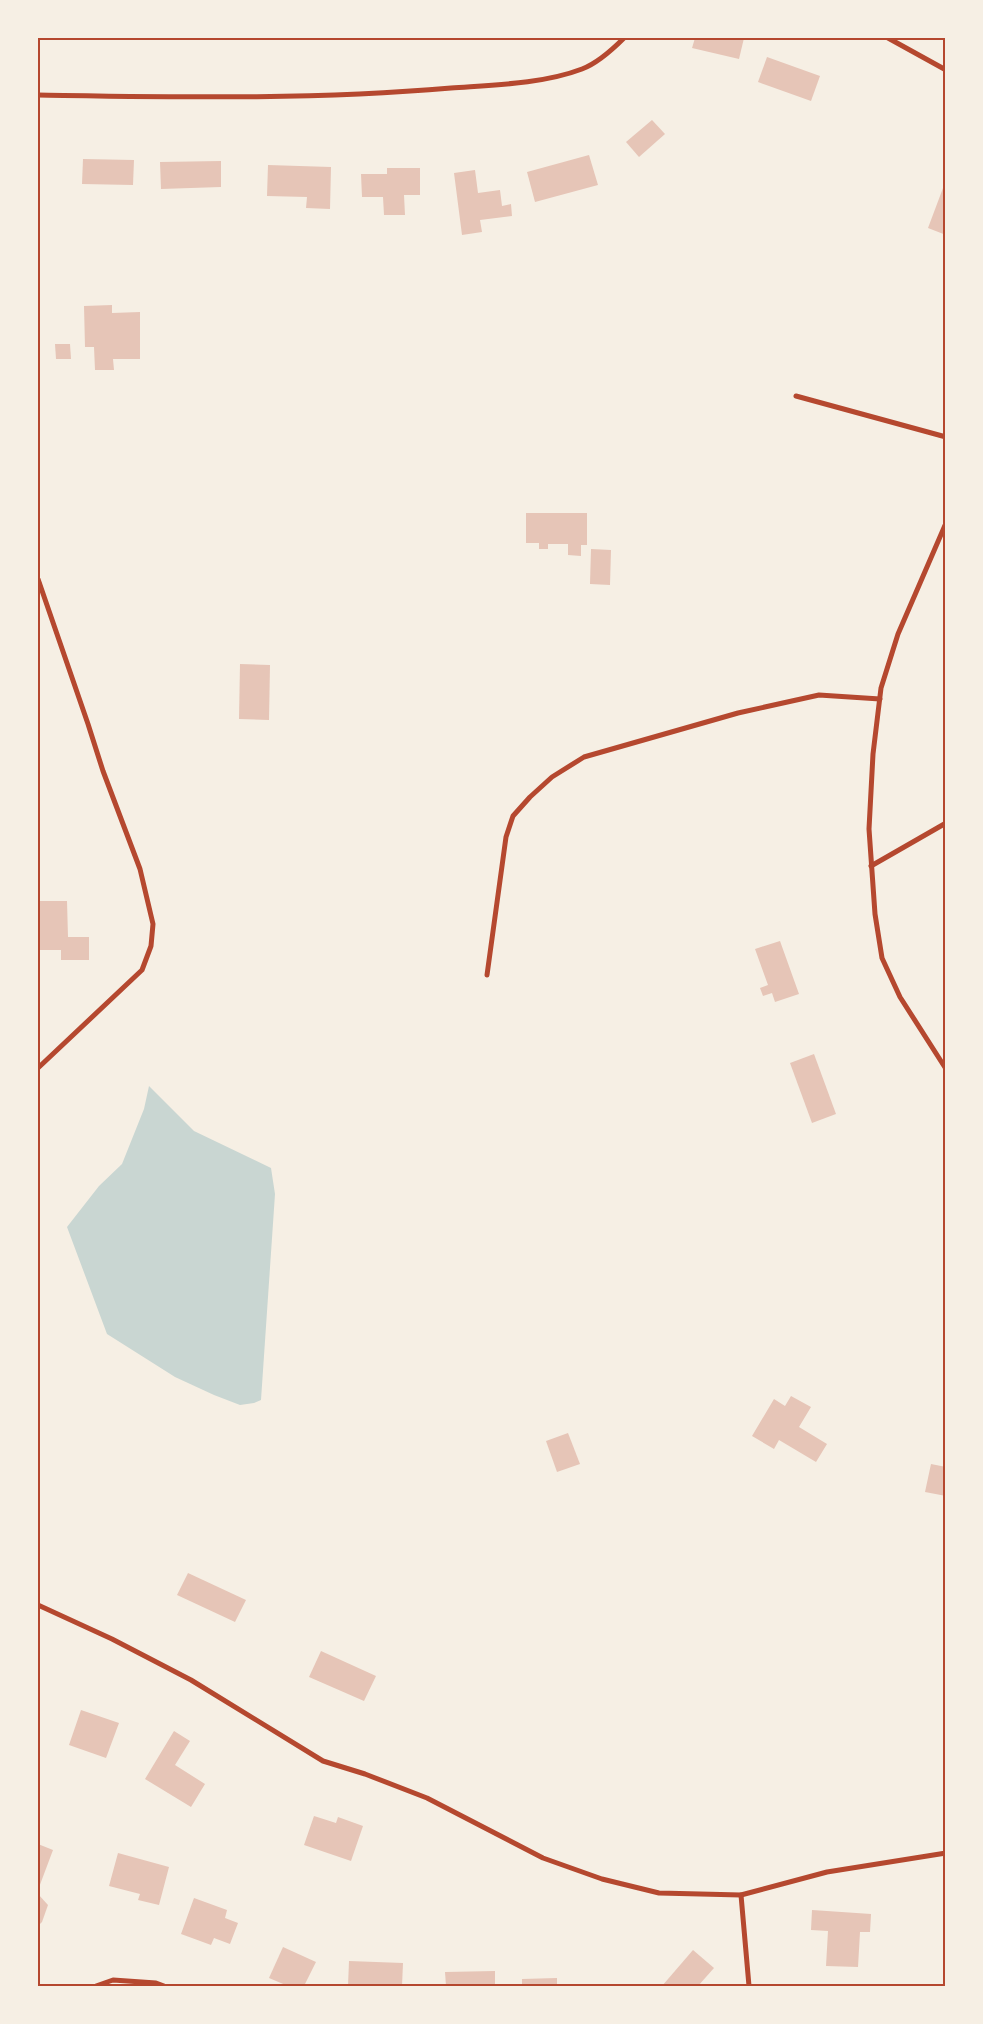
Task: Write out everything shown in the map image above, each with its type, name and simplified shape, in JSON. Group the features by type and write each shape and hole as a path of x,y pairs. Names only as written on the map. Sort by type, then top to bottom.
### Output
{"street":[{"path":"38,95 225,97 370,93 533,81 583,69 609,52 624,38"},
{"path":"888,38 946,70"},
{"path":"796,396 946,437"},
{"path":"946,523 898,634 881,688 872,773 869,829 875,914 882,958 900,997 946,1069"},
{"path":"38,579 103,771 140,869 153,924 151,946 142,970 38,1068"},
{"path":"487,976 506,837 513,816 552,777 584,756 747,711 819,695 880,699"},
{"path":"871,866 946,823"},
{"path":"38,1605 112,1639 191,1680 323,1760 427,1798 543,1858 602,1879 659,1892 741,1895 827,1872 946,1853"},
{"path":"741,1895 749,1986"},
{"path":"96,1986 113,1980 156,1983 164,1986"}],"shaded area":[{"path":"149,1086 194,1131 271,1168 275,1194 261,1400 254,1403 240,1405 175,1377 107,1334 67,1227 99,1186 122,1164 144,1109"}],"building":[{"path":"695,38 744,38 739,59 692,48"},
{"path":"767,57 820,76 811,101 758,82"},
{"path":"652,120 665,134 639,157 626,142"},
{"path":"589,155 598,185 535,202 527,172"},
{"path":"83,159 134,160 133,185 82,184"},
{"path":"221,161 221,187 161,189 160,162"},
{"path":"268,165 331,167 330,209 306,208 307,197 267,196"},
{"path":"387,168 420,168 420,195 404,195 405,215 384,215 383,197 362,197 361,174 387,174"},
{"path":"475,170 478,193 500,190 502,206 511,204 512,216 480,220 482,232 462,235 454,173"},
{"path":"943,188 946,189 946,235 928,228"},
{"path":"112,305 112,313 140,312 140,359 113,359 114,370 95,370 94,347 85,347 84,306"},
{"path":"55,344 70,344 71,359 56,359"},
{"path":"526,513 587,513 587,545 581,545 581,556 568,555 568,544 548,544 548,549 539,549 539,543 526,543"},
{"path":"591,549 611,550 610,585 590,584"},
{"path":"240,664 270,665 269,720 239,719"},
{"path":"38,901 67,901 68,937 89,937 89,960 61,960 61,950 38,950"},
{"path":"780,941 799,994 775,1002 772,993 763,996 760,988 768,985 755,949"},
{"path":"814,1054 836,1114 812,1123 790,1063"},
{"path":"791,1396 811,1407 799,1427 827,1444 816,1462 779,1440 774,1449 752,1436 774,1399 785,1406"},
{"path":"568,1433 580,1464 557,1472 546,1441"},
{"path":"931,1464 946,1467 946,1496 925,1492"},
{"path":"188,1573 246,1600 235,1622 177,1595"},
{"path":"321,1651 376,1676 364,1701 309,1677"},
{"path":"81,1710 119,1723 106,1758 69,1745"},
{"path":"174,1731 190,1741 175,1765 205,1784 191,1807 145,1779"},
{"path":"314,1816 336,1823 338,1817 363,1826 351,1861 304,1845"},
{"path":"38,1844 53,1850 38,1890"},
{"path":"118,1853 169,1867 159,1905 138,1900 140,1894 109,1886"},
{"path":"38,1894 48,1905 42,1922 38,1926"},
{"path":"194,1898 227,1910 225,1918 238,1923 230,1944 214,1938 211,1945 181,1934"},
{"path":"812,1910 871,1914 870,1932 860,1932 858,1967 826,1966 828,1931 811,1930"},
{"path":"283,1947 316,1962 304,1986 288,1986 269,1978"},
{"path":"693,1950 714,1968 698,1986 662,1986"},
{"path":"349,1961 403,1963 402,1986 348,1986"},
{"path":"495,1971 495,1986 446,1986 445,1972"},
{"path":"557,1978 557,1986 522,1986 522,1979"}]}
